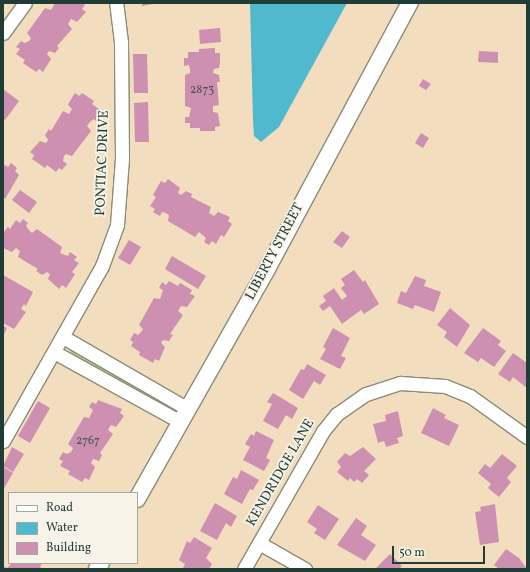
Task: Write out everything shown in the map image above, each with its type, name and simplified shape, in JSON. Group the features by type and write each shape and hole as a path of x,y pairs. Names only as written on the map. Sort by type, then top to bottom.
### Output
{"street":[{"path":"3,33 25,3"},
{"name":"PONTIAC DRIVE","path":"3,441 102,266 117,225 122,158 121,42 116,3"},
{"name":"LIBERTY STREET","path":"138,497 266,272 410,3"},
{"path":"63,337 184,416"},
{"path":"54,352 184,416"},
{"name":"KENDRIDGE LANE","path":"244,569 327,425 351,403 384,386 418,383 460,391 482,404 527,437"},
{"path":"259,543 305,569"}],"green space":[{"path":"72,349 162,400 161,406 69,353"}],"water":[{"path":"250,3 347,3 279,127 261,142 254,136"}],"building":[{"path":"55,3 82,3 85,5 82,9 86,12 77,22 71,19 68,24 72,29 57,46 59,48 55,53 49,51 47,54 51,59 43,72 39,69 36,72 23,63 25,60 16,54 20,49 16,47 21,41 25,43 29,41 31,38 27,33 45,8 51,10"},
{"path":"142,3 152,3 153,4 142,6"},
{"path":"220,28 221,42 200,44 199,30"},
{"path":"215,48 215,53 220,53 220,63 219,68 214,69 213,73 219,75 220,82 217,82 219,105 213,106 213,112 218,113 220,126 215,127 215,131 200,131 200,128 190,128 190,123 185,123 185,117 189,117 191,108 185,106 185,75 190,73 190,70 189,65 184,66 184,58 188,58 188,52 199,52 199,49"},
{"path":"479,51 498,52 498,63 478,62"},
{"path":"133,54 147,54 148,93 134,93"},
{"path":"423,79 431,84 426,90 419,86"},
{"path":"3,89 19,101 5,120 3,119"},
{"path":"75,93 79,96 82,93 94,101 92,104 100,110 97,114 101,117 97,122 94,119 90,122 87,126 91,131 72,156 66,154 64,156 63,161 67,164 62,170 59,168 56,172 47,165 45,168 32,159 34,155 30,152 40,141 46,143 48,140 45,135 49,129 51,131 63,111 69,114 72,109 68,105"},
{"path":"148,102 149,142 135,142 134,103"},
{"path":"421,133 429,138 423,148 415,143"},
{"path":"11,163 17,168 15,171 19,175 5,199 3,197 3,167 5,165 8,167"},
{"path":"168,179 180,188 178,193 181,195 186,191 192,194 191,197 211,207 209,213 214,216 218,212 230,217 228,221 232,224 224,237 221,235 216,244 212,241 209,245 204,242 206,238 199,232 195,237 168,221 169,215 166,213 162,212 160,216 153,212 155,209 150,206 156,197 153,195 161,181 165,183"},
{"path":"20,190 37,202 29,213 12,200"},
{"path":"23,219 28,223 26,226 32,233 37,229 62,247 60,253 68,256 70,252 77,257 74,260 79,263 72,272 75,274 66,288 62,285 59,289 48,279 50,274 47,272 42,275 36,271 38,269 18,257 20,251 16,248 12,252 3,248 3,233 8,227 10,229 16,220 20,223"},
{"path":"342,231 350,237 342,248 333,242"},
{"path":"129,240 141,247 130,265 118,258"},
{"path":"172,256 206,276 198,289 165,269"},
{"path":"354,270 363,282 365,280 379,304 364,314 361,310 342,324 330,306 323,311 319,306 326,301 323,296 334,288 342,300 347,296 341,288 345,285 341,279"},
{"path":"3,275 33,292 26,306 24,304 21,309 26,312 14,329 3,323"},
{"path":"415,276 426,280 424,286 441,292 434,312 415,305 413,309 397,303 401,291 406,293"},
{"path":"169,281 178,286 180,283 192,290 190,294 195,296 187,307 181,306 178,311 183,315 170,334 173,335 169,341 163,340 161,343 165,347 159,361 155,359 153,363 139,355 140,352 131,346 133,342 130,340 134,333 138,335 143,329 139,325 154,298 160,299 163,290 159,288 162,282 166,285"},
{"path":"450,308 470,325 457,347 444,337 447,332 437,325"},
{"path":"3,326 7,328 3,336"},
{"path":"333,328 350,338 341,356 346,358 340,369 320,359 326,349 323,347"},
{"path":"483,328 501,341 498,345 506,351 494,367 481,358 478,362 464,353"},
{"path":"513,353 527,363 527,388 513,377 510,382 498,374"},
{"path":"307,364 326,375 320,385 314,381 303,399 289,390 301,369 304,370"},
{"path":"273,393 298,408 292,419 286,415 278,429 263,421 272,404 267,402"},
{"path":"98,400 122,409 120,413 124,416 116,427 111,425 108,430 113,434 100,453 102,455 99,461 93,459 91,463 95,467 89,480 85,478 82,482 68,474 70,471 60,466 63,461 59,459 63,452 67,454 71,452 73,448 68,444 84,417 89,418 93,410 89,407 92,402 96,404"},
{"path":"38,401 50,408 30,443 18,436"},
{"path":"433,408 446,415 444,418 459,425 449,446 421,433"},
{"path":"398,411 403,436 397,438 399,443 386,447 384,441 378,443 373,424 386,421 385,415"},
{"path":"256,431 274,440 266,458 270,460 264,471 243,460 250,447 245,444 251,434 254,436"},
{"path":"12,447 24,454 13,472 3,466"},
{"path":"363,447 376,459 364,471 369,475 362,483 357,479 354,482 350,478 348,481 337,472 341,467 337,462 345,453 350,456"},
{"path":"502,454 517,466 507,478 511,482 499,497 488,488 491,484 478,473 485,464 490,468"},
{"path":"3,467 13,473 3,490"},
{"path":"241,470 259,480 253,490 250,489 242,504 224,494 233,477 237,479"},
{"path":"215,503 237,516 231,527 226,523 217,540 200,531"},
{"path":"495,504 499,542 480,545 475,512 481,511 480,507"},
{"path":"318,505 339,519 325,540 314,533 317,529 307,522"},
{"path":"356,518 367,526 361,535 376,545 365,561 337,545"},
{"path":"194,537 212,548 206,558 212,564 209,569 185,569 183,568 185,564 179,560 187,541 190,543"},
{"path":"506,549 519,558 527,569 499,569 494,565"},
{"path":"390,554 402,566 399,569 375,569"},
{"path":"11,564 42,564 40,567 43,569 3,569 3,566 7,568"}]}
